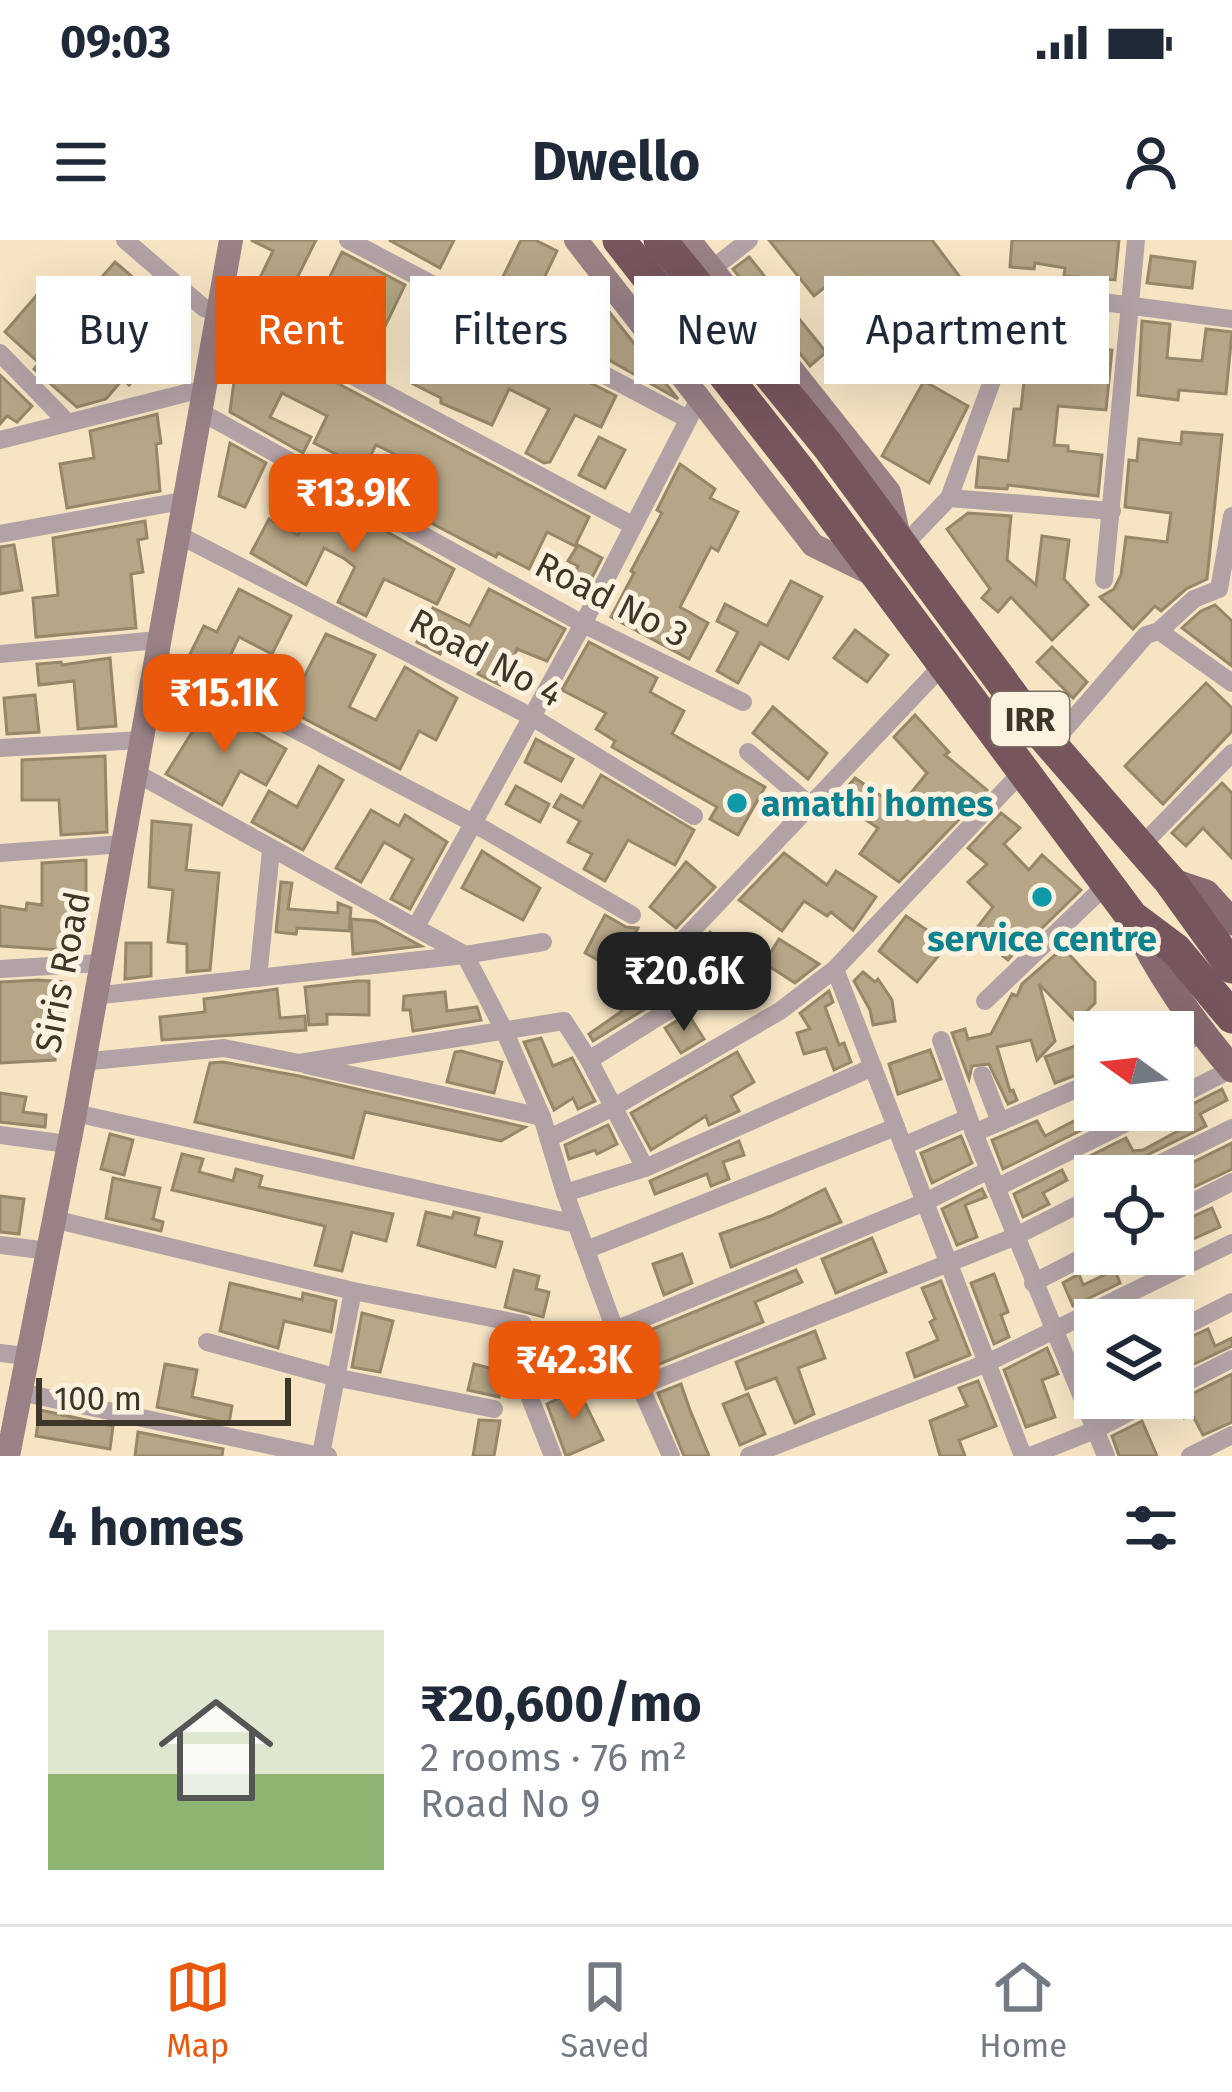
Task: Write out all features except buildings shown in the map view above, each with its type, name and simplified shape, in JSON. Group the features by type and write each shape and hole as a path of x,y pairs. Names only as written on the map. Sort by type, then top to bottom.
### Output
{"highway":[{"name":"IRR","path":"620,240 1132,917 1176,950 1217,1025"},
{"name":"IRR","path":"660,240 829,446 1042,735 1170,881 1232,967"},
{"path":"948,674 985,659"},
{"path":"1014,760 1042,735"}],"main road":[{"name":"IRR","path":"1170,881 1206,893 1232,922"},
{"name":"IRR","path":"1217,1025 1232,1069"}],"street":[{"path":"125,240 212,310 248,320 632,525"},
{"name":"Siris Road","path":"212,310 215,240"},
{"name":"Siris Road","path":"8,1456 124,844 212,310 231,240"},
{"path":"348,240 694,408"},
{"path":"576,240 694,408 814,545 878,577"},
{"path":"688,240 889,492 902,547"},
{"path":"712,269 749,240"},
{"path":"1104,580 1136,240"},
{"path":"902,547 949,498 1017,313 1030,300 1047,296 1232,319"},
{"path":"0,352 68,422"},
{"path":"0,440 68,422 196,402"},
{"name":"Road No 3","path":"196,402 583,624 743,702"},
{"path":"417,925 583,624 694,408"},
{"path":"949,498 1112,511"},
{"path":"0,534 182,501"},
{"path":"1042,735 1146,635 1159,631 1194,599 1220,587 1232,517"},
{"name":"Road No 4","path":"177,534 532,717 694,816"},
{"path":"1159,631 1232,683"},
{"path":"0,654 158,648 632,915"},
{"path":"589,1060 682,1003 682,994 662,968 664,960 808,804 948,674"},
{"path":"0,748 142,740"},
{"path":"748,752 808,804"},
{"path":"1140,848 1232,753"},
{"path":"549,1138 614,1107 780,1011 835,969 1014,760"},
{"path":"136,773 465,955 542,1117 615,1330 670,1456"},
{"path":"0,853 124,844"},
{"path":"259,978 271,850"},
{"path":"985,1001 1107,884"},
{"path":"93,996 465,955 543,942"},
{"path":"0,969 100,963"},
{"path":"835,969 1026,1456 1116,1419"},
{"path":"299,1063 564,1021 645,1168"},
{"path":"940,1040 1074,1379"},
{"path":"81,1062 224,1048 542,1117"},
{"path":"565,1192 645,1168 873,1067"},
{"path":"1194,1089 1232,1069"},
{"path":"982,1075 1000,1122"},
{"path":"586,1250 899,1136 1000,1122 1074,1090"},
{"path":"74,1113 576,1225"},
{"path":"1177,1155 1232,1127"},
{"path":"615,1330 1104,1131"},
{"path":"0,1135 67,1144"},
{"path":"1194,1201 1232,1182"},
{"path":"640,1385 1014,1237 1074,1207"},
{"path":"53,1219 353,1292 523,1324 527,1336 524,1383 553,1456"},
{"path":"749,1456 987,1363 1232,1243"},
{"path":"0,1245 49,1251"},
{"path":"1033,1283 1074,1262"},
{"path":"20,1392 323,1455 353,1292"},
{"path":"1194,1321 1232,1302"},
{"path":"207,1342 334,1377 494,1409"},
{"path":"0,1353 27,1356"},
{"path":"1194,1378 1232,1359"},
{"path":"1090,1419 1106,1456"},
{"path":"1190,1456 1232,1435"}],"place":[{"name":"amathi homes","path":"737,803"},
{"name":"service centre","path":"1042,897"}]}
